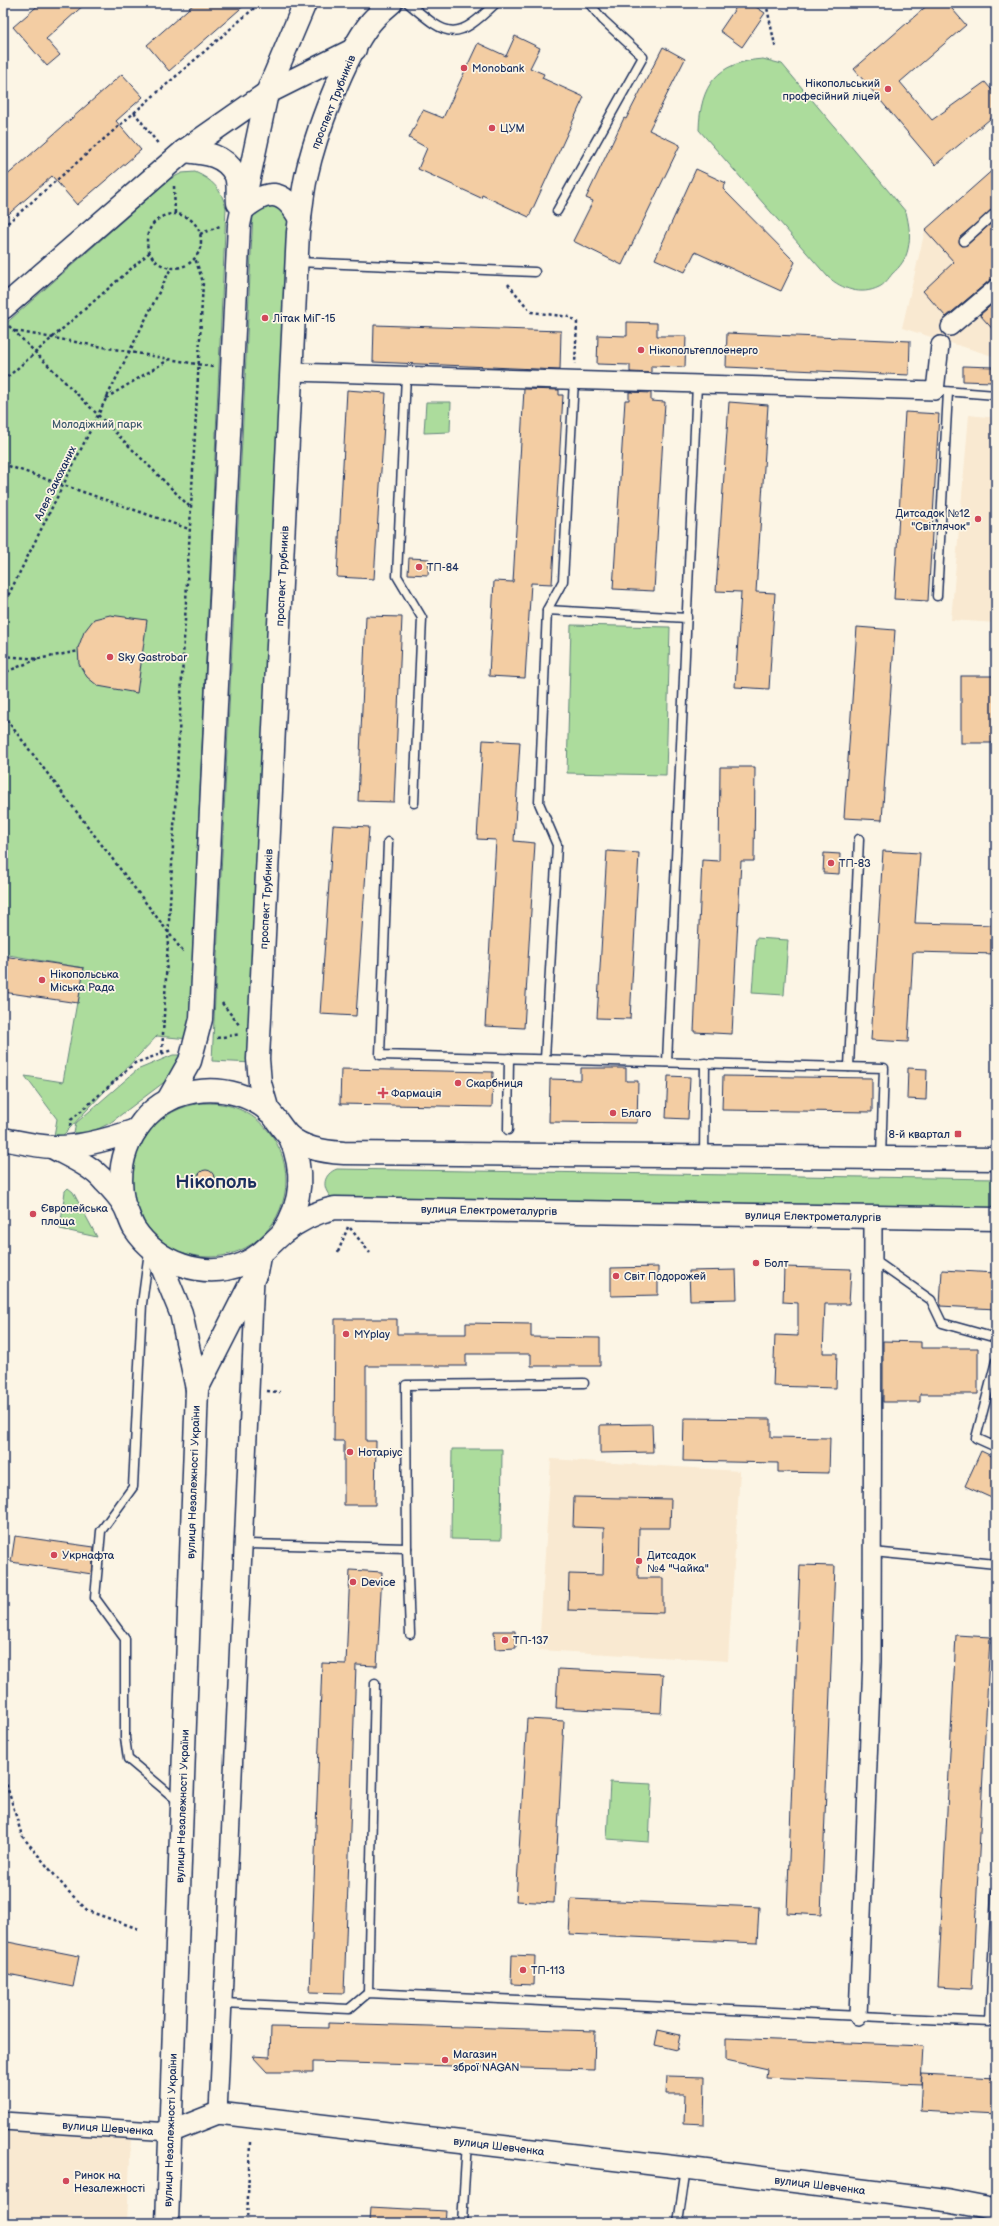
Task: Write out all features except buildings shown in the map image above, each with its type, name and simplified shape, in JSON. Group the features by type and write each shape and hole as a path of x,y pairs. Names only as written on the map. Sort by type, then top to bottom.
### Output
{"main road":[{"path":"236,220 267,92 305,3"},
{"name":"проспект Трубників","path":"268,1111 260,1083 258,1059 291,372 300,219 306,178 315,142 334,92 355,49 371,22 391,3"},
{"name":"проспект Трубників","path":"5,316 184,151 267,92 355,49"},
{"path":"168,1100 190,1061 201,1019 232,370 236,220 236,175 222,159 211,154 184,151"},
{"path":"236,220 257,198 271,194 282,198 293,206 300,219"},
{"path":"124,1205 121,1189 121,1169 126,1148 145,1118 168,1100 184,1094 202,1090 220,1090 248,1098 268,1111 280,1123 290,1137 296,1152 300,1186 292,1219 283,1233"},
{"name":"вулиця Електрометалургів","path":"3,1139 52,1147 90,1143 116,1137 136,1130"},
{"path":"290,1137 315,1148 357,1154 996,1159"},
{"name":"вулиця Електрометалургів","path":"52,1147 86,1167 104,1180 124,1205 134,1227 153,1249 172,1262 189,1268 207,1270 225,1269 243,1264 257,1264 283,1233 299,1222 323,1211 345,1208 996,1219"},
{"path":"153,1249 181,1313 197,1389"},
{"path":"197,1389 257,1264"},
{"name":"вулиця Незалежності України","path":"167,2223 197,1389"}],"street":[{"path":"950,327 996,288"},
{"path":"291,372 942,391 940,345"},
{"path":"858,2016 872,1661 873,1217"},
{"path":"218,2113 257,1264"},
{"name":"вулиця Шевченка","path":"3,2121 170,2132 218,2113 686,2168 950,2201 996,2210"}],"lane":[{"path":"408,3 436,26 447,30 462,30 473,25 496,3"},
{"path":"557,211 643,57 603,20 589,3"},
{"path":"964,241 996,212"},
{"path":"297,262 535,272"},
{"path":"406,375 397,576 422,618 414,803"},
{"path":"545,1059 557,845 539,803 547,610 563,581 574,380"},
{"path":"667,1062 697,384"},
{"path":"937,596 942,391 996,395"},
{"path":"547,610 687,618"},
{"path":"849,1067 859,839"},
{"path":"388,842 380,1055 884,1068 881,1158"},
{"path":"508,1130 509,1058"},
{"path":"704,1157 705,1063"},
{"path":"153,1249 142,1304 133,1487 101,1530 95,1598 125,1639 125,1738 128,1760 182,1805"},
{"path":"873,1259 931,1300 942,1323 996,1338"},
{"path":"996,1361 976,1438 996,1447"},
{"path":"410,1634 407,1548 406,1385 584,1383"},
{"path":"244,1544 407,1548"},
{"path":"873,1552 996,1564"},
{"path":"368,1993 375,1683"},
{"path":"223,2003 349,2009 368,1993 990,2022 996,1892"},
{"path":"462,2223 467,2142"},
{"path":"678,2223 686,2168"}],"path":[{"path":"3,226 260,3"},
{"path":"766,3 776,50"},
{"path":"134,112 159,145"},
{"path":"174,185 175,214"},
{"path":"175,214 191,220 200,234 199,250 195,258 180,267 171,268 155,260 150,252 148,234 158,219 175,214"},
{"path":"200,234 236,220"},
{"path":"3,381 150,252"},
{"path":"162,1053 203,282 195,258"},
{"name":"Алея Закоханих","path":"3,606 163,280 171,268"},
{"path":"507,282 531,312 570,317 577,322 574,380"},
{"path":"5,316 14,331 190,507"},
{"path":"14,331 232,370"},
{"path":"106,398 170,359"},
{"path":"3,464 189,529"},
{"path":"3,673 38,659 78,651"},
{"path":"3,656 38,659"},
{"path":"3,664 3,678"},
{"path":"3,715 188,958"},
{"path":"220,1001 242,1028"},
{"path":"213,1039 246,1033"},
{"path":"68,1132 71,1120 135,1063 174,1050"},
{"path":"338,1252 349,1226 370,1253"},
{"path":"259,1390 280,1392"},
{"path":"3,1773 22,1836 67,1890 88,1911 139,1929"},
{"path":"247,2223 250,2142"}],"shaded area":[{"path":"996,167 996,357 902,328 925,230"},
{"name":"Дитсадок №12 \"Світлячок\"","path":"969,415 996,418 996,623 951,620"},
{"name":"Дитсадок №4 \"Чайка\"","path":"551,1459 740,1471 728,1661 539,1650"},
{"name":"Ринок на Незалежності","path":"3,2130 131,2138 127,2223 3,2223"}],"green space":[{"path":"763,59 782,64 906,212 909,226 909,244 907,253 900,266 885,283 879,287 865,291 852,290 839,285 828,277 699,130 703,100 714,79 723,71 734,65 747,61"},
{"name":"Молодіжний парк","path":"195,172 207,178 219,190 226,208 189,1039 157,1036 52,1147 57,1119 25,1076 63,1082 83,968 3,954 3,326 170,179 182,173"},
{"path":"269,203 288,214 253,1063 212,1061 253,213"},
{"path":"426,402 451,402 450,432 424,433"},
{"path":"571,625 670,627 666,775 567,773"},
{"path":"756,938 788,940 784,995 752,993"},
{"path":"173,1055 185,1055 171,1077 110,1123 90,1133 74,1133 76,1123 137,1070"},
{"path":"201,1103 217,1103 231,1106 245,1112 252,1116 268,1131 277,1144 283,1158 286,1180 283,1202 277,1216 273,1223 258,1239 245,1248 231,1254 217,1257 201,1257 187,1254 166,1244 145,1223 135,1202 132,1188 132,1172 135,1158 145,1137 166,1116 187,1106"},
{"path":"337,1169 996,1179 996,1209 332,1198 326,1190 325,1182 329,1174"},
{"path":"68,1188 73,1192 97,1237 60,1229 65,1191"},
{"path":"452,1449 502,1449 501,1540 451,1539"},
{"path":"610,1782 652,1784 649,1842 607,1839"}],"place":[{"name":"Monobank","path":"464,68"},
{"name":"Нікопольський професійний ліцей","path":"888,89"},
{"name":"ЦУМ","path":"492,128"},
{"name":"Літак МіГ-15","path":"265,318"},
{"name":"Нікопольтеплоенерго","path":"641,350"},
{"name":"Дитсадок №12 \"Світлячок\"","path":"978,519"},
{"name":"ТП-84","path":"419,567"},
{"name":"Sky Gastrobar","path":"110,657"},
{"name":"ТП-83","path":"831,863"},
{"name":"Нiкопольська Міська Рада","path":"42,980"},
{"name":"Скарбниця","path":"458,1083"},
{"name":"Фармація","path":"383,1093"},
{"name":"Благо","path":"613,1113"},
{"name":"8-й квартал","path":"958,1134"},
{"name":"Європейська площа","path":"33,1214"},
{"name":"Болт","path":"756,1263"},
{"name":"Світ Подорожей","path":"616,1276"},
{"name":"MYplay","path":"346,1334"},
{"name":"Нотаріус","path":"350,1452"},
{"name":"Укрнафта","path":"54,1555"},
{"name":"Дитсадок №4 \"Чайка\"","path":"639,1561"},
{"name":"Device","path":"353,1582"},
{"name":"ТП-137","path":"505,1640"},
{"name":"ТП-113","path":"523,1970"},
{"name":"Магазин зброї NAGAN","path":"445,2060"},
{"name":"Ринок на Незалежності","path":"66,2181"}],"district":[{"name":"Нікополь","path":"216,1181"}]}
